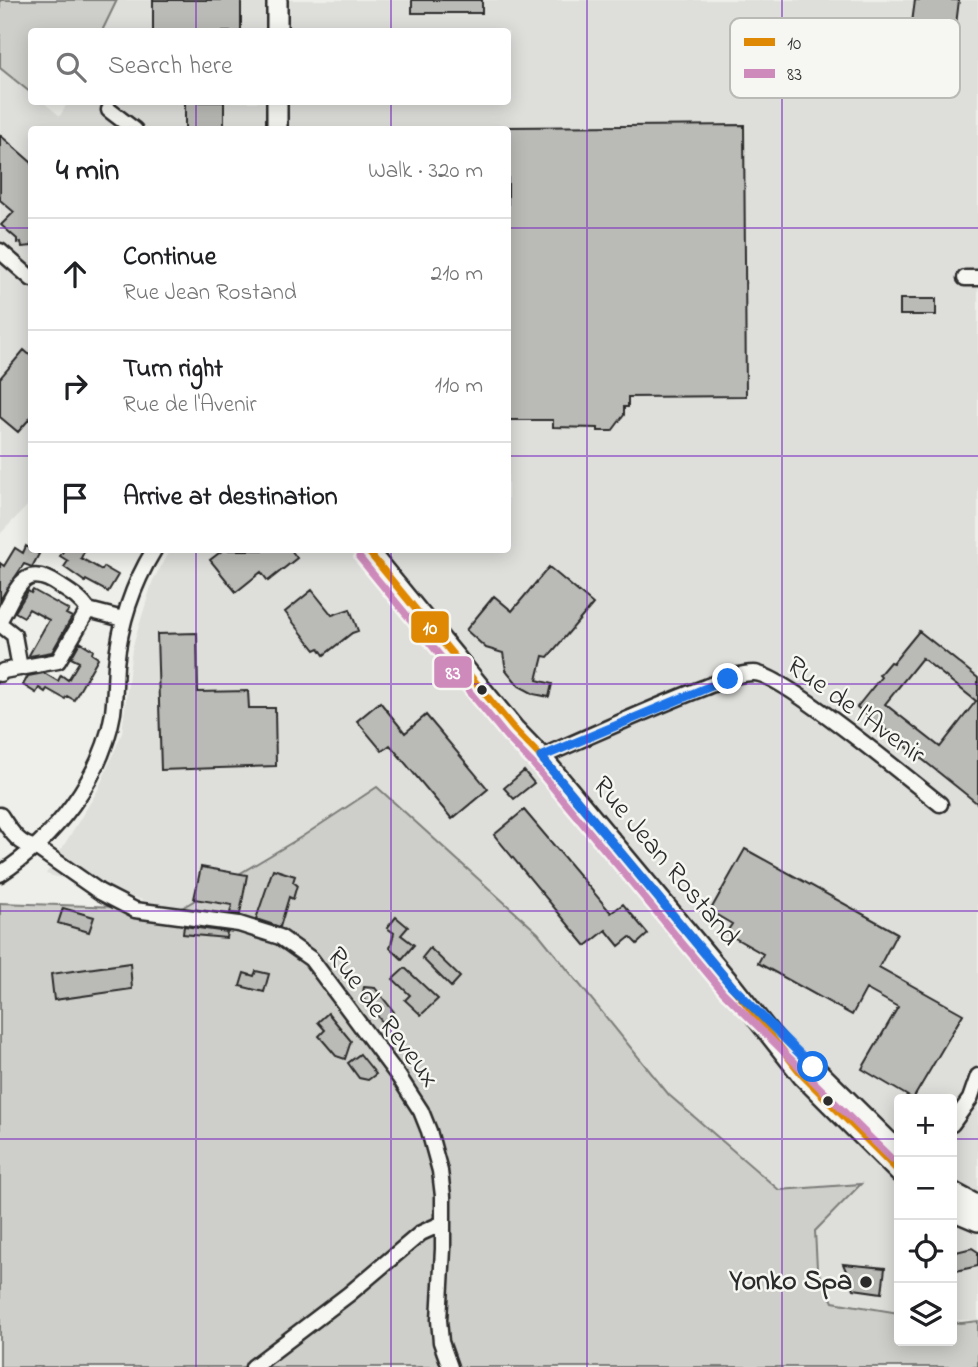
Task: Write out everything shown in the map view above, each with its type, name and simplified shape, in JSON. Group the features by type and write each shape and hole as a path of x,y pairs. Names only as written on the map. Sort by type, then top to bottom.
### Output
{"main road":[{"path":"277,0 277,28"},
{"path":"277,105 277,126"},
{"name":"Rue Jean Rostand","path":"369,553 514,729 541,757 731,985 803,1076 894,1167"},
{"name":"Rue Jean Rostand","path":"731,985 894,1147"},
{"path":"957,1195 978,1206"},
{"path":"957,1212 978,1221"}],"street":[{"path":"109,110 130,126"},
{"path":"0,251 28,276"},
{"path":"0,874 37,848 73,806 99,757 113,714 122,619 139,575 152,553"},
{"path":"20,668 14,635 0,622 27,577 36,574 46,576 82,600 88,610 122,619"},
{"path":"0,674 3,671 58,661 88,610"},
{"name":"Rue de l'Avenir","path":"541,757 688,694 753,673 766,675 777,681 940,804"},
{"name":"Rue de Reveux","path":"0,815 19,841 26,846 37,848 100,892 135,909 239,924 280,937 312,959 421,1111 440,1171 443,1223 439,1320 441,1342 450,1367"},
{"path":"957,1117 970,1099 978,1076"},
{"path":"253,1367 349,1294 421,1233 443,1223"}],"shaded area":[{"path":"0,0 117,0 103,28 28,28 28,91 0,68"},
{"path":"117,0 978,0 978,1320 957,1320 957,1094 894,1094 894,1314 833,1304 781,1190 713,1137 629,1055 379,790 180,910 46,874 98,790 122,733 132,649 153,580 169,553 511,553 511,126 28,126 28,505 0,534 0,68 28,91 28,105 47,105 60,116 66,105 511,105 511,28 103,28"},
{"path":"377,787 538,933 669,1095 779,1190 861,1184 815,1231 817,1268 833,1302 894,1312 894,1346 957,1346 957,1323 978,1321 978,1367 0,1367 0,903 180,909 303,836"}],"building":[{"path":"153,0 241,0 241,28 153,28"},
{"path":"412,0 482,0 482,13 412,13"},
{"path":"915,0 959,0 957,18 913,18"},
{"path":"185,105 224,105 224,126 185,126"},
{"path":"744,125 746,396 628,397 628,407 624,407 624,415 612,431 553,427 553,420 511,420 511,127"},
{"path":"0,135 28,160 28,246 22,247 21,242 17,243 17,239 1,225 14,212 0,200"},
{"path":"900,299 936,299 936,315 900,315"},
{"path":"24,350 28,354 28,421 18,432 0,417 0,378"},
{"path":"26,546 28,553 39,554 32,567 24,564 0,600 0,563 4,566 15,548 23,553"},
{"path":"62,553 84,553 81,558 102,570 104,567 118,575 108,592 86,580 85,582 64,567 68,561 60,556"},
{"path":"219,553 293,553 297,558 268,581 261,572 236,592 210,560"},
{"path":"549,567 593,604 548,657 543,656 537,680 552,684 549,697 534,694 519,686 506,670 503,653 486,648 466,630 494,596 512,611"},
{"path":"33,590 69,610 66,614 72,617 52,652 30,656 49,620 29,609 24,617 15,612 28,591 31,593"},
{"path":"312,590 332,615 350,609 358,631 324,655 319,648 315,650 285,612"},
{"path":"919,631 978,678 978,804 857,707 881,677 879,675 890,662 893,663","holes":["922,658 976,701 940,747 885,704"]},
{"path":"197,633 198,692 248,691 249,708 275,708 276,766 161,770 157,634"},
{"path":"80,642 93,650 92,654 98,658 74,700 67,696 65,699 47,689 45,692 39,688 36,693 23,685 28,676 44,673 58,681 61,675 68,680 79,662 71,658"},
{"path":"380,702 405,733 426,715 488,789 452,819 390,745 382,751 357,721"},
{"path":"524,771 534,783 514,799 504,788"},
{"path":"524,810 611,913 623,904 648,934 637,944 630,937 619,946 606,930 586,946 494,835"},
{"path":"745,849 897,933 879,967 963,1014 916,1094 904,1094 862,1069 898,1007 866,989 852,1015 758,963 763,954 726,933 732,924 710,911"},
{"path":"201,867 247,875 240,914 230,913 232,905 194,899"},
{"path":"273,869 295,876 293,882 297,885 293,899 289,897 280,927 256,919"},
{"path":"63,908 94,917 89,932 58,923"},
{"path":"396,917 408,927 401,935 414,945 402,959 390,948 394,933 387,928"},
{"path":"184,926 227,932 226,938 183,934"},
{"path":"430,948 460,977 451,987 422,958"},
{"path":"130,963 132,989 54,1000 51,974"},
{"path":"405,968 438,999 421,1015 405,1000 410,995 393,979"},
{"path":"256,971 269,974 264,992 240,986 244,973 254,976"},
{"path":"364,987 375,988 394,1012 383,1023 362,997"},
{"path":"328,1013 351,1041 345,1059 336,1056 319,1036 325,1030 318,1022"},
{"path":"360,1054 376,1074 368,1080 359,1078 348,1063"},
{"path":"972,1248 978,1252 978,1266 957,1271 957,1252"},
{"path":"843,1264 885,1268 882,1293 854,1289"}],"transit line":[{"name":"10","path":"369,553 514,729 541,757 731,985 803,1076 894,1167"},
{"name":"83","path":"359,557 506,736 533,764 723,992 892,1159"}],"place":[{"name":"Yonko Spa","path":"866,1282"}],"route":[{"path":"728,679 541,757 731,985 813,1067"}]}
